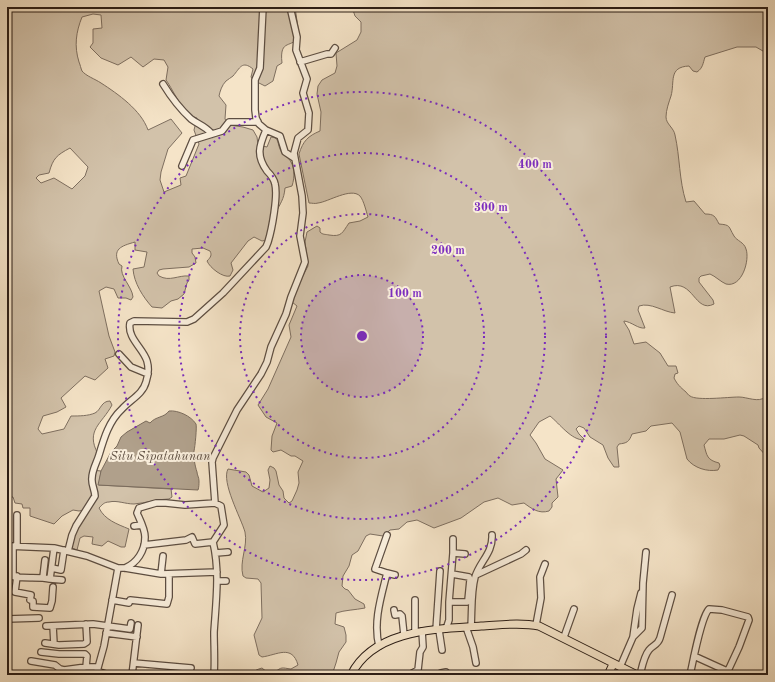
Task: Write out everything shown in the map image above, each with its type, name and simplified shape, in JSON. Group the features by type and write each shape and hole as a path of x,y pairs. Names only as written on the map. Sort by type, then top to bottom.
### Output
{"main road":[{"path":"351,675 358,662 370,652 379,646 404,635 418,632 469,627 523,624 536,625 564,637 613,664 637,675"},
{"path":"608,675 613,664"}],"street":[{"path":"263,7 260,68 256,76 254,104 258,122 266,130 280,136 285,152 294,158"},
{"path":"215,503 213,458 237,410 261,374 267,362 271,347 286,314 305,262 300,236 302,196 294,158 294,151 298,138 307,132 309,125 309,111 303,91 306,79 296,50 297,37 290,7"},
{"path":"300,62 331,54 335,48"},
{"path":"163,84 181,109 196,122 204,125 212,134"},
{"path":"182,166 187,157 192,141 222,131 227,122 258,122"},
{"path":"52,568 61,570 66,551 76,526 96,496 92,479 93,472 102,442 111,422 122,409 144,389 148,374 147,361 131,334 129,327 130,323 134,321 187,322 194,319 228,287 266,247 269,238 276,194 274,181 262,165 260,158 261,144 266,130"},
{"path":"119,354 131,367 148,374"},
{"path":"125,568 135,563 144,545 145,536 137,512 141,507 166,502 185,505 215,503 221,506 224,525 213,542 216,553 217,572 214,675"},
{"path":"17,515 12,576 15,592 31,595 30,599 33,601 33,607 50,607 53,587"},
{"path":"134,526 142,525"},
{"path":"379,646 376,622 390,573 375,569 387,535"},
{"path":"476,664 469,627 476,575 480,564 491,548 492,535"},
{"path":"144,545 186,540 192,537 195,544 213,542"},
{"path":"440,630 449,620 453,539"},
{"path":"7,546 54,548 100,560 118,568 161,574 217,572"},
{"path":"50,579 54,548"},
{"path":"476,575 521,554 526,550"},
{"path":"216,553 228,552"},
{"path":"620,667 633,636 637,609 644,583 646,552"},
{"path":"453,553 465,554"},
{"path":"161,574 163,556"},
{"path":"43,577 46,560"},
{"path":"536,625 541,598 540,578 545,564"},
{"path":"97,671 106,633 118,568"},
{"path":"440,571 440,630 442,650"},
{"path":"112,600 130,603 130,600 167,604 169,597 169,574"},
{"path":"449,602 467,602 468,600 469,577 452,574"},
{"path":"12,576 43,577 62,580"},
{"path":"217,581 226,581"},
{"path":"640,675 647,652 650,648 658,644 672,595"},
{"path":"409,675 419,673 420,652 423,647 418,632 415,600"},
{"path":"564,637 574,609"},
{"path":"394,610 394,615 400,614 402,616 404,635"},
{"path":"690,675 694,656 700,630 707,610 722,610 748,617 749,623 726,673 694,656"},
{"path":"7,619 39,618"},
{"path":"46,626 86,624 130,629 131,623"},
{"path":"45,643 86,643 86,624"},
{"path":"132,675 138,625"},
{"path":"52,626 54,644"},
{"path":"106,633 137,637"},
{"path":"41,652 85,654 87,656 86,667"},
{"path":"31,661 55,665 64,670 86,667 109,675"},
{"path":"134,663 191,668"},
{"path":"441,673 446,672 450,675"}],"shaded area":[{"path":"7,7 295,7 299,35 293,42 284,47 282,63 277,66 273,81 265,86 253,80 251,77 253,69 244,65 227,80 221,88 219,96 226,105 225,119 229,125 253,130 257,137 258,145 267,147 271,137 276,138 283,154 292,164 294,179 292,186 285,188 283,199 276,213 271,239 262,241 254,237 248,241 231,263 233,270 230,276 220,274 209,264 207,261 211,256 210,251 203,248 192,249 196,263 189,267 159,270 157,273 163,278 189,276 184,294 162,308 152,307 145,299 135,279 133,269 144,267 147,252 135,250 135,242 119,249 117,252 117,259 119,264 122,266 122,274 133,297 131,300 126,298 118,298 114,289 106,287 99,291 109,336 115,352 114,356 105,359 108,368 95,380 85,376 61,398 66,407 57,412 43,416 38,429 42,434 64,429 71,416 95,413 105,402 110,401 112,405 96,428 93,439 94,446 98,454 92,470 101,471 99,485 171,489 172,497 169,499 134,504 115,501 104,503 99,508 105,516 129,529 125,547 121,547 108,541 102,546 92,544 93,537 84,536 80,538 77,550 72,548 73,538 89,509 79,511 73,510 62,516 54,524 30,516 30,508 23,508 22,504 15,503 13,497 7,497","holes":["93,14 101,15 102,28 93,29 93,43 90,47 101,58 118,65 131,57 143,67 154,59 164,60 168,67 166,80 183,108 192,116 197,118 194,130 199,144 186,176 180,178 181,185 164,192 160,180 168,149 182,133 171,119 148,130 135,109 108,87 82,71 76,45 78,28 82,17","70,148 88,167 85,176 72,189 54,178 41,183 36,178 39,175 49,173 56,158"]},
{"path":"352,7 768,7 768,54 756,47 737,47 705,57 702,67 697,72 693,71 689,66 678,69 675,72 666,114 667,122 675,135 686,202 694,201 705,214 714,216 719,224 726,225 730,228 735,238 744,245 746,249 747,260 744,272 736,282 732,284 726,284 710,274 699,278 699,282 713,300 714,304 708,306 702,304 684,287 670,287 675,313 644,305 639,306 638,310 645,328 624,322 629,330 634,344 646,342 660,353 668,366 676,366 678,373 675,374 674,378 690,396 699,398 739,397 760,400 765,397 768,386 768,458 758,445 744,436 740,435 724,439 709,439 704,445 707,455 710,459 719,463 720,466 718,470 701,469 693,465 687,459 680,432 672,423 651,426 646,431 632,434 627,442 619,444 617,447 619,467 614,467 608,458 603,445 590,437 584,428 579,426 576,429 584,440 579,439 570,435 550,416 539,422 530,435 545,459 563,470 556,479 558,497 552,503 552,507 549,511 539,511 524,503 512,505 498,498 484,502 461,518 434,528 417,520 407,522 399,529 390,530 383,536 370,534 366,536 358,551 352,555 349,566 343,576 342,586 348,590 355,599 364,604 365,608 336,613 335,624 344,627 346,642 339,652 332,675 235,675 251,673 262,668 268,673 274,673 281,668 291,669 298,665 292,655 288,653 283,652 262,657 259,655 254,635 262,618 261,583 258,579 246,578 243,576 242,565 246,538 229,491 227,475 228,469 246,472 249,475 252,486 263,492 269,488 270,480 268,470 270,466 276,471 284,498 289,503 292,501 299,483 298,472 303,461 281,450 273,452 271,450 272,436 277,423 266,417 258,405 268,389 291,337 289,325 297,306 292,302 294,293 308,266 305,242 307,232 317,226 320,228 320,232 322,234 339,235 349,223 360,221 368,217 364,203 360,196 356,194 345,194 322,202 309,203 299,154 306,140 320,131 321,112 317,94 318,86 322,80 335,73 337,66 336,53 357,40 361,32 361,22 355,16"}],"water":[{"name":"Situ Sipatahunan","path":"169,411 176,411 184,414 191,418 196,424 194,456 199,480 198,490 98,485 101,471 121,437 146,421 150,423 165,415"}]}
